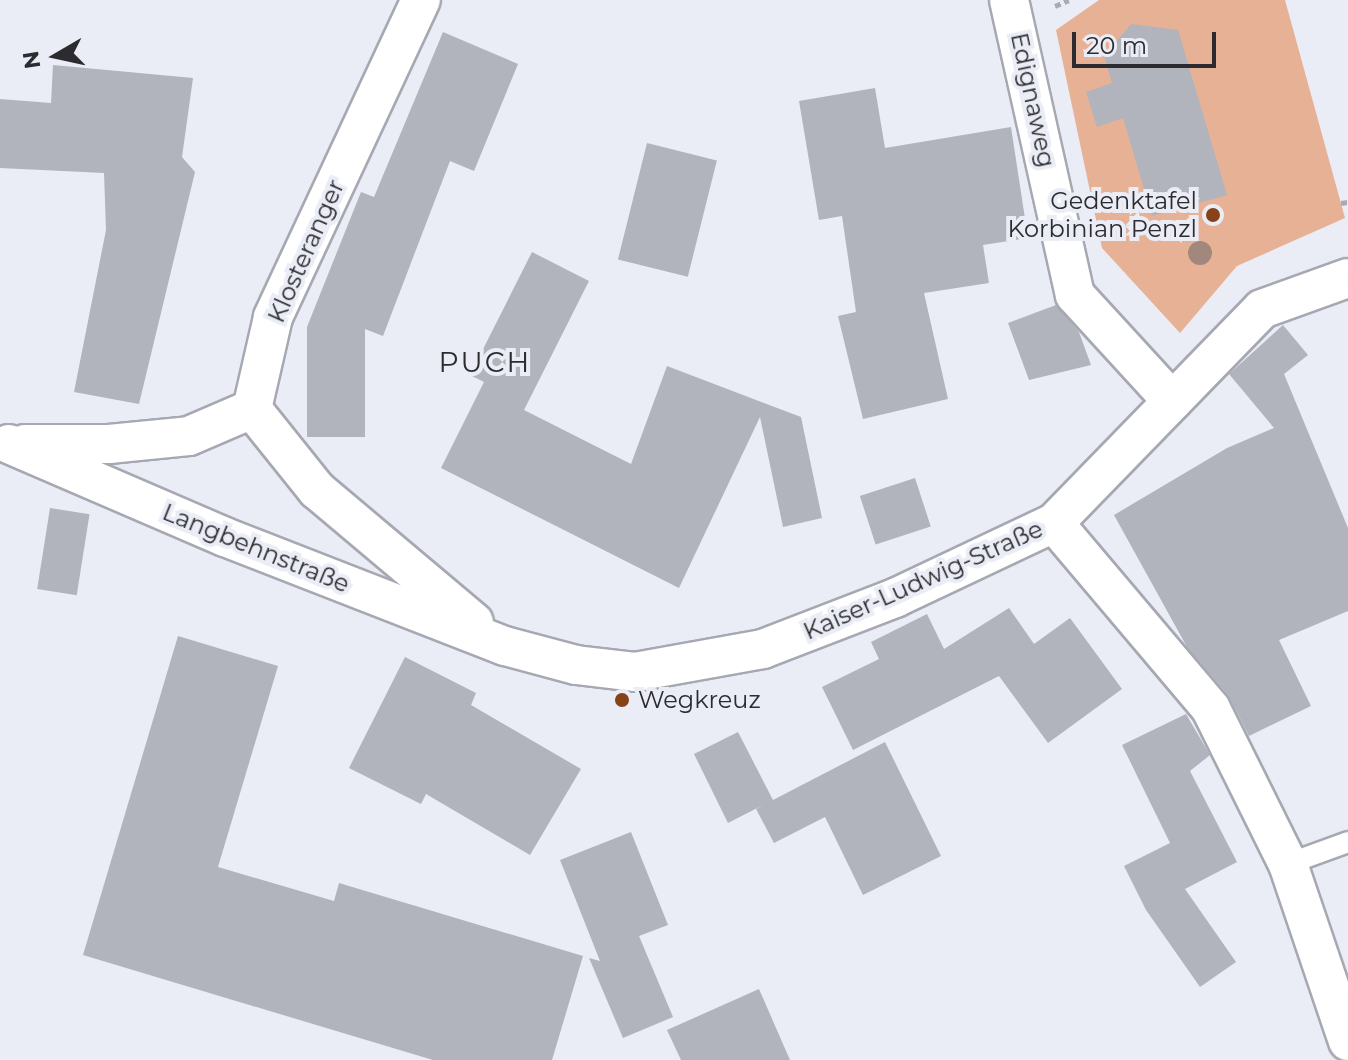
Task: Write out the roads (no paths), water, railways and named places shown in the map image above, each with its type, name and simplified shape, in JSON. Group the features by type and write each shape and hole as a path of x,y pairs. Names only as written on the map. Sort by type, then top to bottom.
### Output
{"street":[{"name":"Klosteranger","path":"252,409 273,317 421,0"},
{"name":"Edignaweg","path":"1009,0 1075,295 1172,401"},
{"name":"Kaiser-Ludwig-Straße","path":"505,646 576,665 635,672 763,649 895,598 1054,523 1262,309 1348,278"},
{"name":"Langbehnstraße","path":"4,444 109,444 189,436 252,409"},
{"path":"252,409 317,490 505,646"},
{"name":"Langbehnstraße","path":"4,444 225,537 505,646"},
{"path":"1054,523 1211,709 1288,864 1348,1041"}],"lane":[{"path":"1288,864 1348,842"}],"place":[{"name":"Gedenktafel Korbinian Penzl","path":"1213,215"},
{"name":"Wegkreuz","path":"622,700"}],"district":[{"name":"PUCH","path":"485,362"}]}
